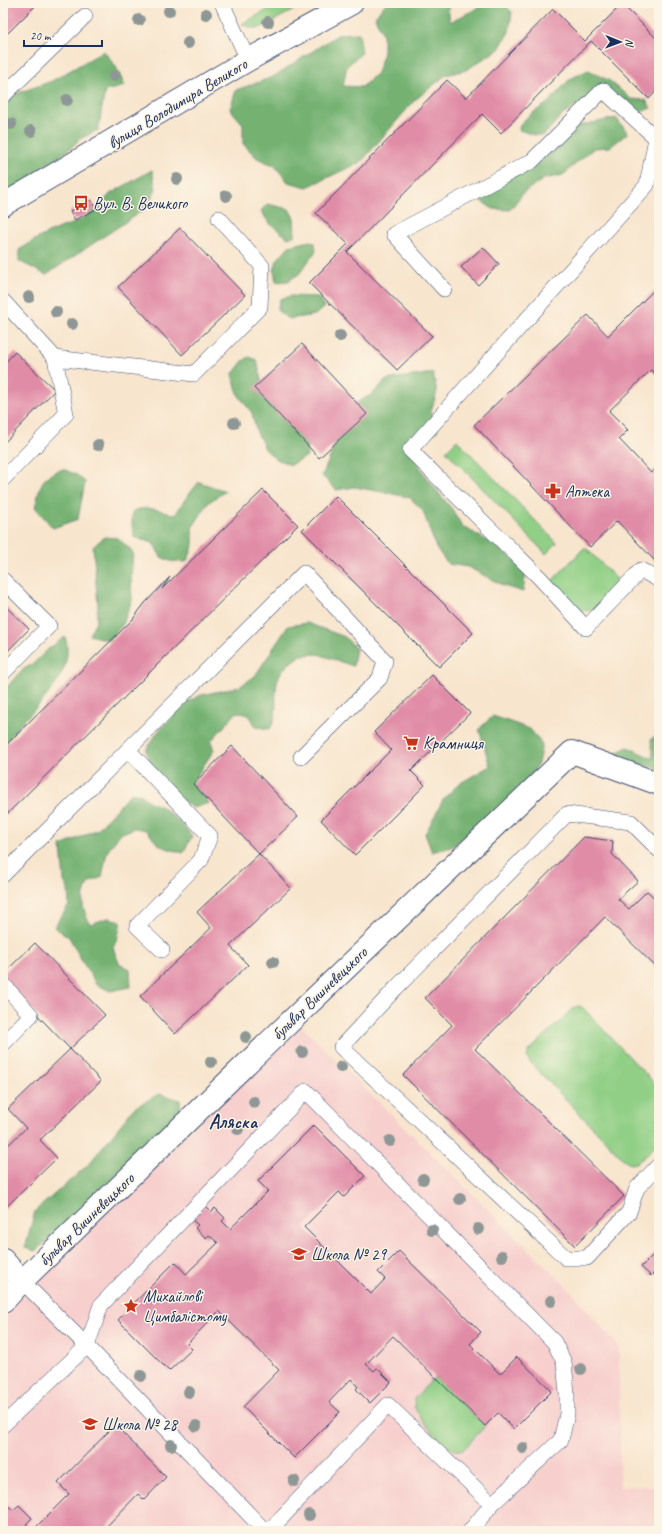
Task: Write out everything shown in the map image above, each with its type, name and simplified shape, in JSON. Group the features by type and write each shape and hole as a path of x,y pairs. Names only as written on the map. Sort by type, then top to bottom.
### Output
{"street":[{"name":"вулиця Володимира Великого","path":"3,205 248,60 352,3"},
{"name":"бульвар Вишневецького","path":"3,1302 22,1281 276,1035 572,752 659,784"},
{"path":"3,1260 22,1281"}],"lane":[{"path":"222,3 248,60"},
{"path":"3,96 85,16"},
{"path":"444,289 394,234 532,161 603,90 658,136 647,185 410,450 540,578 586,628 641,570 659,580"},
{"path":"55,358 194,374 260,307 262,266 219,218"},
{"path":"3,301 55,358 66,414 3,479"},
{"path":"3,876 304,573 385,661 380,678 300,757"},
{"path":"3,580 48,626 3,673"},
{"path":"128,750 210,836 201,860 137,926 162,950"},
{"path":"659,850 631,822 567,814 401,982 341,1047 566,1258 587,1258 629,1212 637,1188 659,1165"},
{"path":"3,984 31,1015 3,1044"},
{"path":"3,1425 87,1346 101,1305 306,1091 554,1342 564,1362 568,1414 561,1440 492,1504 470,1531"},
{"path":"22,1281 266,1531"},
{"path":"269,1531 388,1405 492,1504"}],"shaded area":[{"name":"Школа № 29","path":"297,1022 571,1291 619,1347 620,1487 659,1486 659,1531 3,1531 3,1317"}],"green space":[{"path":"280,3 307,3 260,28 251,28 242,24"},
{"path":"386,3 450,3 448,6 450,22 484,5 503,3 512,12 509,32 499,49 466,70 446,75 415,100 361,162 307,187 288,182 275,166 257,158 243,144 243,124 230,109 236,90 273,77 339,34 359,33 362,53 347,66 343,86 362,87 377,73 383,55 383,35 375,17"},
{"path":"104,51 116,67 125,86 105,91 98,130 80,139 65,153 33,176 15,187 3,191 3,109 15,94 52,81"},
{"path":"588,70 610,81 631,99 646,100 651,108 633,113 624,111 608,102 591,107 576,106 560,117 544,135 534,135 519,130 520,124 531,114 548,103 570,79"},
{"path":"616,118 628,133 610,147 594,148 563,175 544,179 524,192 510,210 493,209 481,201 504,166 518,162 573,127"},
{"path":"152,170 156,190 145,209 46,275 19,261 19,250 38,238 59,228 75,223 95,211 110,194"},
{"path":"267,204 289,209 294,218 295,235 288,238 269,223 261,211"},
{"path":"310,241 315,243 316,251 299,274 288,281 276,282 274,270 277,260 289,246"},
{"path":"291,296 318,297 324,307 315,315 288,319 277,310 280,299"},
{"path":"249,357 257,360 262,385 306,439 307,456 291,465 274,458 265,449 256,430 252,413 239,396 232,375 243,361"},
{"path":"433,373 437,392 431,411 438,430 422,442 417,462 427,479 452,509 462,526 496,546 512,558 526,572 523,592 504,586 468,567 448,564 436,548 423,511 409,497 355,487 336,490 322,476 355,404 372,394 386,380"},
{"path":"457,440 557,543 546,554 446,451"},
{"path":"63,469 77,475 85,482 78,519 53,528 35,507 42,483 49,475"},
{"path":"199,482 226,491 209,502 192,528 193,546 186,562 170,561 161,557 153,543 134,537 132,512 148,508 175,515"},
{"path":"104,537 118,538 133,552 131,578 132,600 123,624 109,640 89,635 96,621 98,606 93,547"},
{"path":"585,547 621,583 597,610 579,611 550,583"},
{"path":"307,623 345,637 356,649 353,666 318,654 301,655 286,666 277,681 275,716 270,729 256,727 249,715 237,712 211,741 214,750 192,783 209,803 194,808 176,799 152,768 146,750 157,733 183,704 201,695 239,687 255,676 288,626"},
{"path":"65,637 67,650 66,663 61,675 45,698 9,738 3,749 3,696 7,687 21,671 34,663 47,650"},
{"path":"493,716 530,729 542,744 538,764 527,782 484,824 451,847 432,852 425,834 443,800 457,785 490,766 479,729"},
{"path":"659,728 659,780 654,767 627,762 615,753 628,747 653,759 651,739 658,735"},
{"path":"131,793 141,795 150,802 162,807 181,823 192,836 183,853 163,847 157,843 146,830 135,828 120,834 107,852 102,877 88,883 83,904 90,924 108,918 121,921 118,937 113,948 119,963 130,969 131,987 110,991 96,984 69,937 54,927 69,905 68,889 64,881 61,846 98,829"},
{"path":"578,1006 582,1007 659,1088 659,1141 636,1163 627,1163 530,1062 527,1057 529,1051 574,1008"},
{"path":"159,1094 180,1100 181,1111 160,1149 131,1190 97,1189 95,1212 51,1238 35,1251 25,1248 35,1211 88,1165 134,1108"},
{"path":"435,1377 485,1426 463,1450 454,1450 446,1445 421,1419 415,1408 414,1399"}],"building":[{"path":"3,3 38,3 3,38"},
{"path":"622,4 659,41 659,88 649,99 591,41 501,133 482,114 347,252 432,336 397,370 309,283 348,244 316,213 447,80 466,98 553,9 585,41"},
{"path":"91,200 96,209 75,220 70,211"},
{"path":"180,228 245,295 182,355 118,287"},
{"path":"483,247 499,264 478,285 461,267"},
{"path":"653,291 659,297 659,377 651,370 609,411 628,430 619,439 651,473 659,466 659,558 655,561 617,521 590,547 474,425 588,315 608,336"},
{"path":"302,344 367,414 319,458 254,388"},
{"path":"15,352 55,390 3,444 3,365"},
{"path":"263,490 298,525 3,818 3,748 133,619 145,603 170,577 162,589"},
{"path":"336,496 473,633 439,667 302,530"},
{"path":"3,604 29,629 3,656"},
{"path":"432,675 470,713 411,771 425,785 355,855 321,820 391,750 374,732"},
{"path":"232,746 298,817 259,854 193,784"},
{"path":"584,837 613,841 612,854 638,881 618,899 629,909 647,891 659,902 659,970 605,917 475,1049 624,1196 575,1246 403,1075 452,1025 425,998"},
{"path":"259,854 291,888 230,946 248,965 175,1034 140,996 211,928 197,912"},
{"path":"35,943 105,1015 70,1049 3,979 3,974"},
{"path":"70,1049 101,1081 40,1140 57,1158 3,1210 3,1150 26,1128 8,1109"},
{"path":"314,1125 365,1176 344,1197 339,1192 304,1227 371,1294 385,1279 378,1272 399,1251 481,1332 470,1344 500,1374 517,1357 552,1391 514,1429 498,1413 485,1426 393,1336 366,1364 374,1371 377,1368 391,1382 370,1403 356,1389 358,1387 351,1379 329,1402 340,1412 294,1458 243,1407 279,1370 219,1311 187,1344 192,1349 169,1371 118,1320 175,1262 186,1274 218,1243 209,1235 206,1238 195,1228 198,1225 191,1219 205,1206 211,1212 215,1208 225,1218 222,1221 230,1229 268,1191 258,1181"},
{"path":"659,1249 659,1276 655,1272 651,1276 641,1267"},
{"path":"115,1425 166,1477 144,1500 138,1494 105,1528 108,1531 3,1531 3,1509 7,1505 13,1510 19,1505 32,1518 26,1524 33,1530 69,1494 58,1483"}],"place":[{"name":"Вул. В. Великого","path":"81,203"},
{"name":"Аптека","path":"553,491"},
{"name":"Крамниця","path":"411,743"},
{"name":"Школа № 29","path":"299,1254"},
{"name":"Михайлові Цимбалістому","path":"131,1306"},
{"name":"Школа № 28","path":"90,1424"}],"district":[{"name":"Аляска","path":"233,1121"}]}
